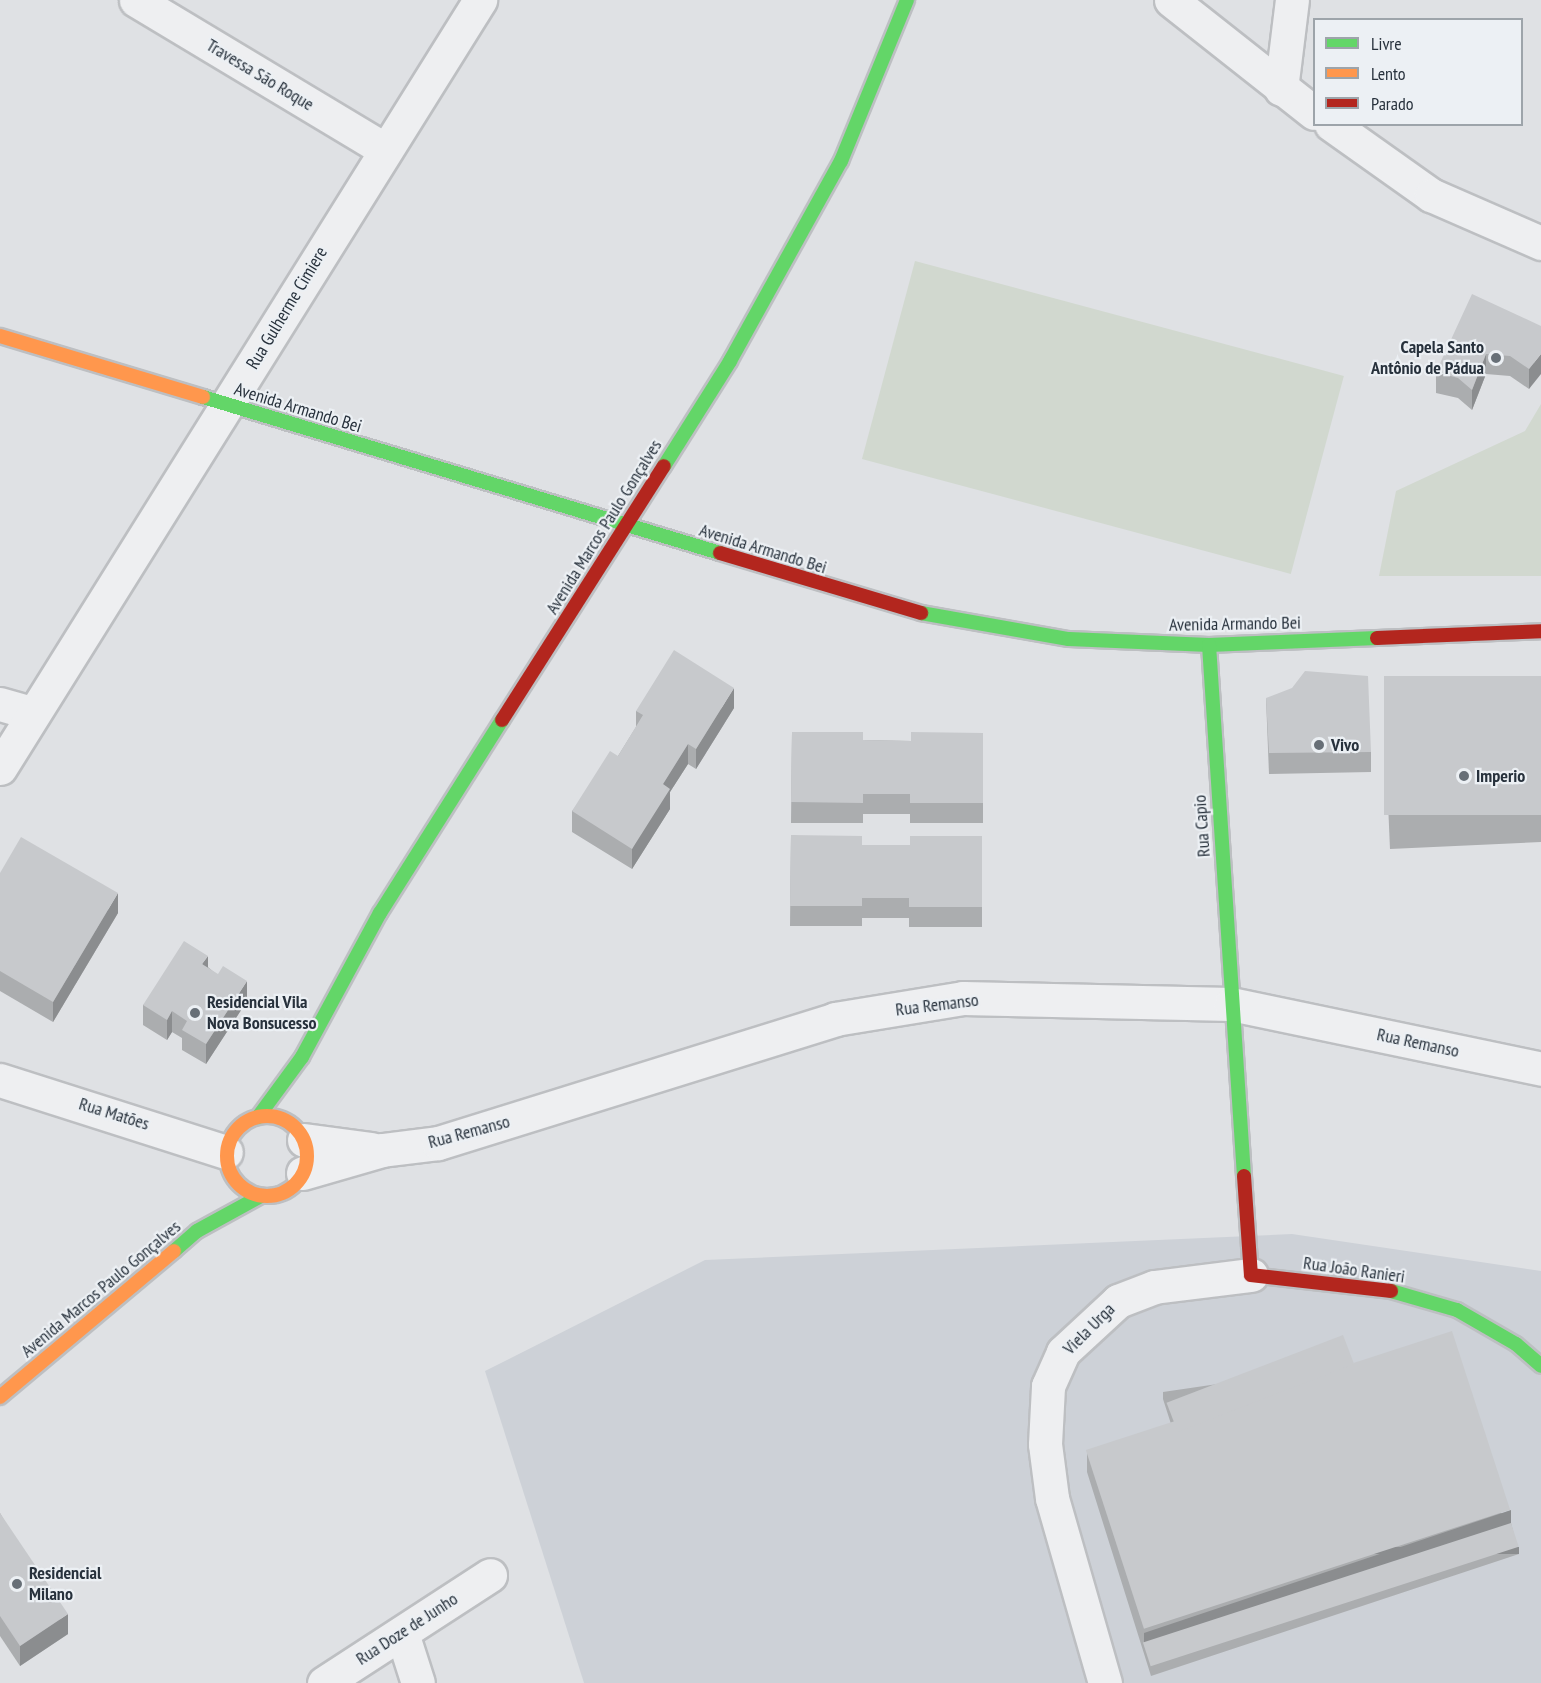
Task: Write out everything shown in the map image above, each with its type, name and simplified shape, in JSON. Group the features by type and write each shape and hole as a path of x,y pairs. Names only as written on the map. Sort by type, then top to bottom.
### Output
{"street":[{"name":"Travessa São Roque","path":"136,0 384,149"},
{"name":"Rua Gulherme Cimiere","path":"0,768 31,713 227,405 384,149 480,0"},
{"name":"Avenida Marcos Paulo Gonçalves","path":"258,1117 302,1057 380,913 730,361 818,204 907,0"},
{"path":"1171,0 1313,112"},
{"path":"1281,89 1292,0"},
{"path":"1334,126 1431,195 1541,243"},
{"name":"Avenida Armando Bei","path":"0,336 918,613 1069,639 1209,645 1541,631"},
{"name":"Rua Capio","path":"1209,645 1231,1004"},
{"path":"0,704 31,713"},
{"name":"Rua Remanso","path":"303,1173 382,1150 438,1143 835,1019 963,998 1231,1004 1541,1069"},
{"path":"1231,1004 1251,1275"},
{"name":"Avenida Marcos Paulo Gonçalves","path":"297,1132 296,1096 302,1057"},
{"name":"Rua Matões","path":"0,1080 229,1164"},
{"path":"258,1117 297,1132 303,1173 278,1195 261,1196 229,1164 236,1130 258,1117"},
{"name":"Rua Remanso","path":"297,1132 382,1150"},
{"name":"Avenida Marcos Paulo Gonçalves","path":"197,1231 217,1199 229,1164"},
{"name":"Avenida Marcos Paulo Gonçalves","path":"0,1397 197,1231 261,1196"},
{"name":"Rua João Ranieri","path":"1251,1275 1390,1291 1457,1311 1516,1344 1541,1366"},
{"name":"Viela Urga","path":"1105,1683 1052,1498 1045,1444 1048,1386 1063,1352 1118,1300 1154,1287 1251,1275"},
{"name":"Rua Doze de Junho","path":"324,1683 490,1575"},
{"path":"402,1633 418,1683"}],"shaded area":[{"path":"915,261 1344,376 1291,574 862,459"},
{"path":"1541,404 1541,576 1379,576 1396,491 1525,431"},
{"path":"1292,1234 1541,1271 1541,1683 584,1683 485,1371 705,1260"}],"building":[{"name":"Capela Santo Antônio de Pádua","path":"1472,294 1541,326 1541,354 1529,369 1510,356 1486,354 1472,390 1458,378 1436,372"},
{"path":"674,650 734,688 696,749 688,744 663,784 670,789 632,849 572,811 610,751 618,756 643,715 636,711"},
{"name":"Vivo","path":"1305,671 1368,676 1371,752 1269,753 1266,698 1292,688"},
{"name":"Imperio","path":"1384,676 1541,676 1541,815 1384,815"},
{"path":"792,732 863,732 863,740 911,741 911,732 983,733 983,803 910,803 910,794 863,794 863,803 791,802"},
{"path":"791,835 862,836 862,845 910,845 910,836 982,836 982,907 909,907 909,898 862,898 862,906 790,906"},
{"path":"21,837 118,893 53,1002 0,971 0,873"},
{"name":"Residencial Vila Nova Bonsucesso","path":"184,941 208,956 202,964 218,974 223,966 247,981 206,1044 182,1030 187,1021 172,1011 167,1020 143,1005"},
{"path":"1452,1331 1510,1510 1144,1629 1086,1450"},
{"path":"1343,1335 1354,1364 1178,1432 1167,1403"},
{"name":"Residencial Milano","path":"0,1513 68,1614 20,1646 0,1616"},
{"path":"1511,1523 1519,1547 1151,1666 1143,1643"}],"traffic: fast":[{"path":"664,466 730,361 841,161 907,0"},
{"path":"203,397 720,553"},
{"path":"921,613 1069,639 1209,645 1377,638"},
{"path":"1209,645 1244,1176"},
{"path":"258,1117 302,1057 380,913 502,720"},
{"path":"174,1251 197,1231 261,1196"},
{"path":"1391,1291 1457,1310 1516,1344 1541,1366"}],"traffic: slow":[{"path":"0,336 203,397"},
{"path":"267,1116 282,1119 295,1128 304,1141 307,1156 304,1171 295,1184 282,1193 267,1196 252,1193 239,1184 230,1171 227,1156 230,1141 239,1128 252,1119 267,1116"},
{"path":"0,1397 174,1251"}],"traffic: jam":[{"path":"502,720 664,466"},
{"path":"720,553 921,613"},
{"path":"1377,638 1541,631"},
{"path":"1244,1176 1251,1275 1391,1291"}],"place":[{"name":"Capela Santo Antônio de Pádua","path":"1496,358"},
{"name":"Vivo","path":"1319,745"},
{"name":"Imperio","path":"1464,776"},
{"name":"Residencial Vila Nova Bonsucesso","path":"195,1013"},
{"name":"Residencial Milano","path":"17,1584"}]}
